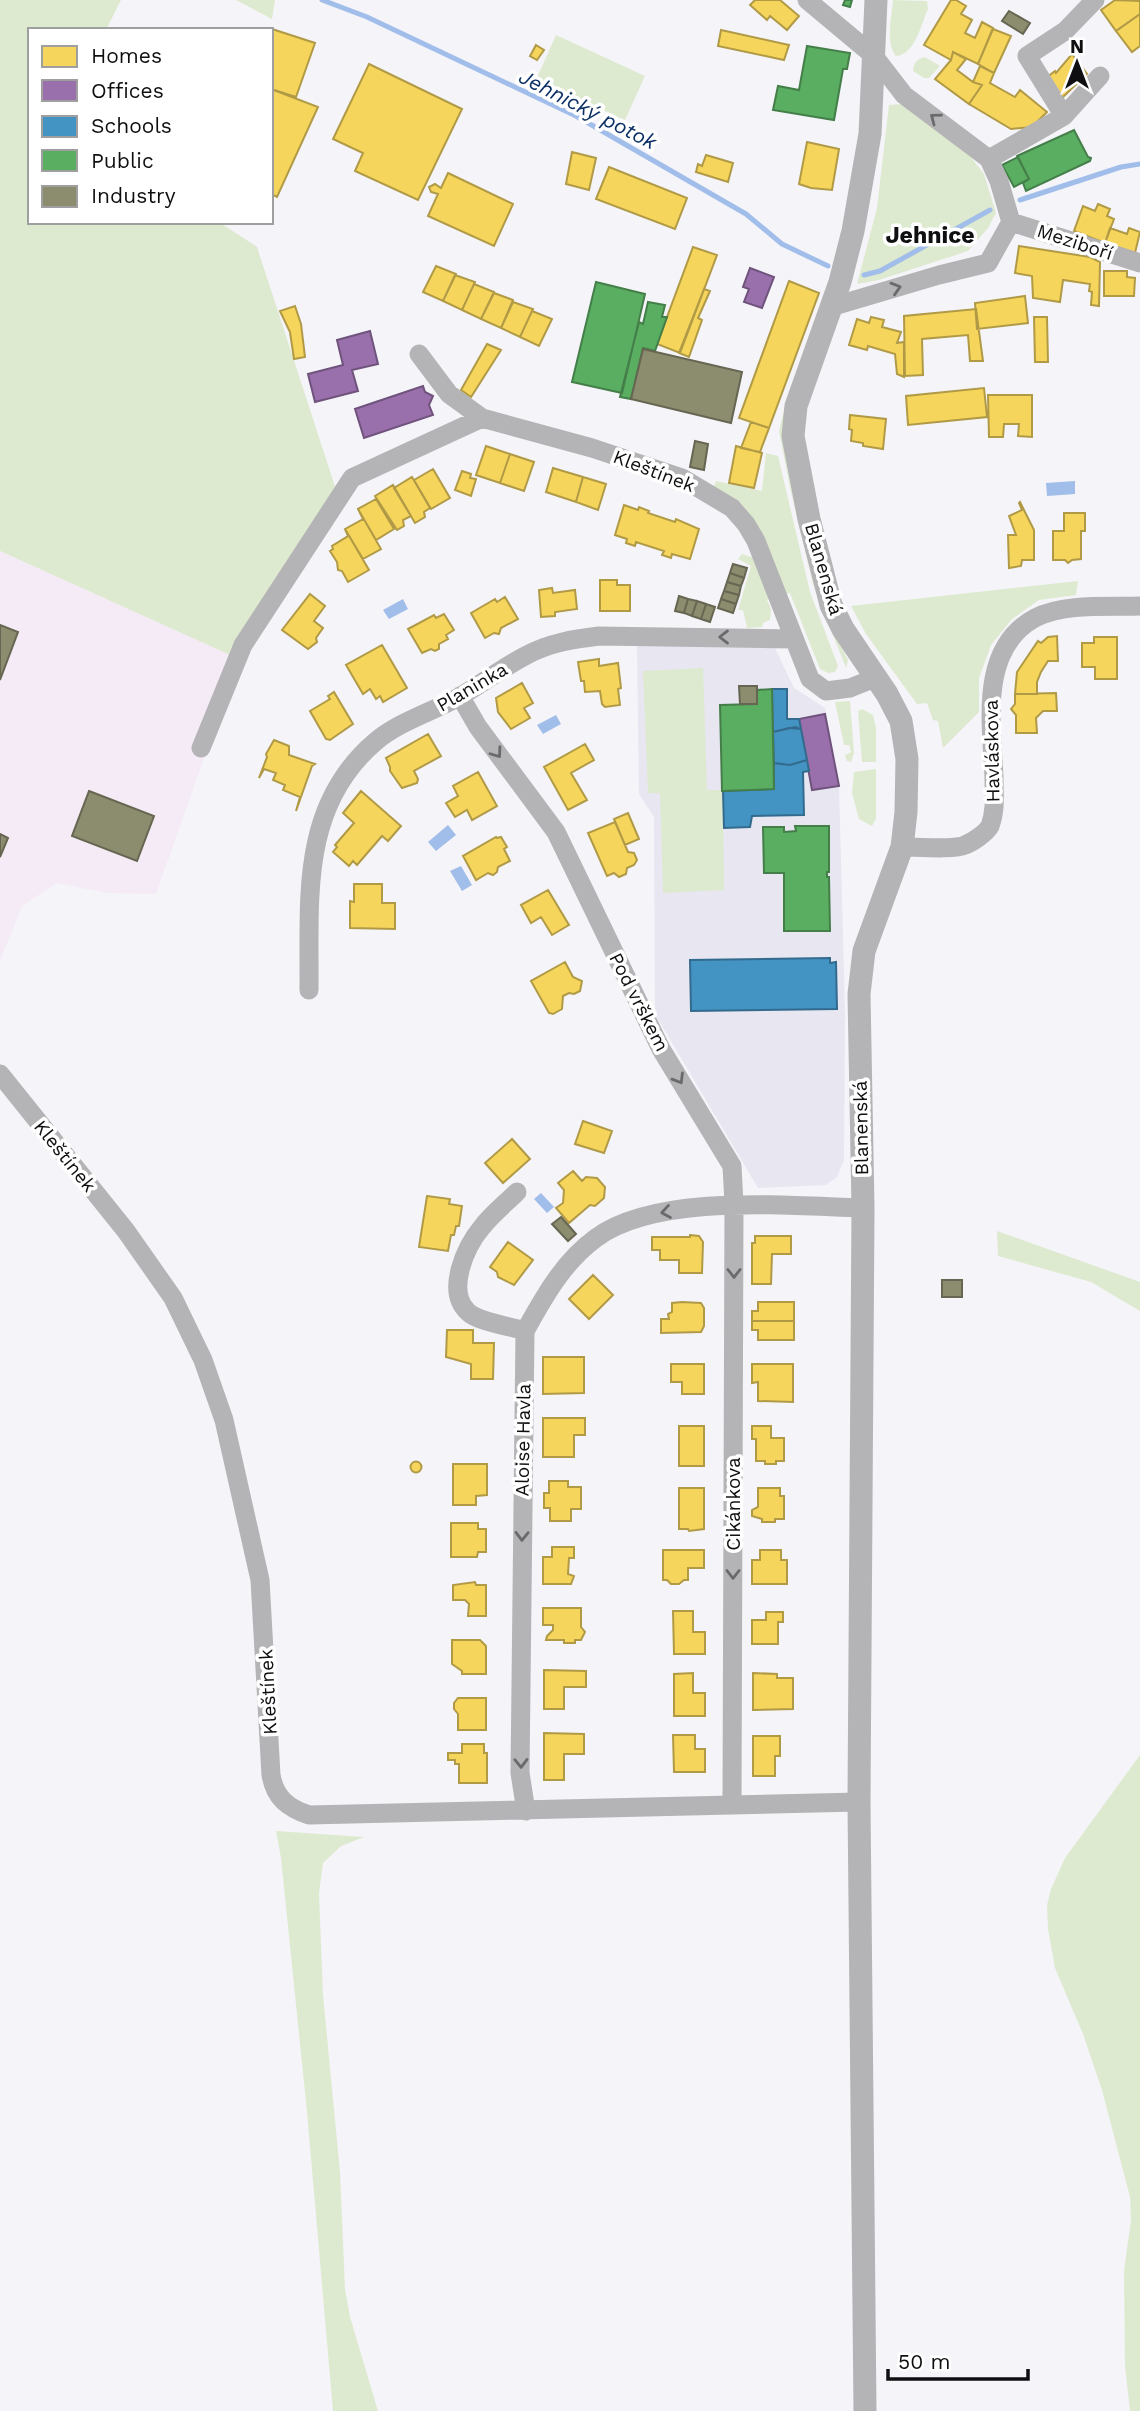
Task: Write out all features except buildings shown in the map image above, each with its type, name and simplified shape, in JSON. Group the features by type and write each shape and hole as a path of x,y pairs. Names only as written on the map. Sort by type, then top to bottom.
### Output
{"street":[{"path":"807,0 874,56 904,95 989,159 999,181 1011,222 988,263 831,307"},
{"name":"Blanenská","path":"865,2411 859,1802 863,1208 860,969 902,847 907,782 905,739 901,721 887,694 843,629 831,605 809,519 793,436 796,406 831,307 853,231 861,191 870,134 876,0"},
{"path":"1063,116 1027,56 1065,31 1095,0"},
{"path":"989,159 1063,116 1100,76"},
{"name":"Meziboří","path":"1011,222 1140,263"},
{"name":"Kleštínek","path":"419,354 449,394 482,418 592,448 682,478 732,508 756,541 810,679 826,691 850,688 876,678"},
{"path":"201,748 243,645 352,478 482,418"},
{"name":"Havláskova","path":"902,847 963,846 989,828 995,806 991,691 1001,656 1020,628 1036,617 1060,609 1140,606"},
{"name":"Planinka","path":"309,990 319,944 310,873 323,812 357,761 376,741 460,696 528,654 570,639 599,636 793,639"},
{"name":"Pod vrškem","path":"460,696 478,727 556,832 661,1049 732,1166 734,1204"},
{"name":"Kleštínek","path":"0,1074 113,1216 173,1298 203,1360 224,1420 260,1580 271,1775 274,1788 293,1810 309,1815 859,1802"},
{"path":"517,1192 482,1227 469,1248 457,1281 459,1301 469,1314 524,1331 552,1285 575,1257 596,1238 621,1224 648,1215 734,1204 863,1208"},
{"name":"Cikánkova","path":"732,1804 734,1204"},
{"name":"Aloise Havla","path":"524,1331 520,1773 526,1811"}],"shaded area":[{"path":"0,551 239,659 156,894 107,893 57,883 22,906 0,961"},
{"path":"637,645 774,646 794,688 825,708 839,786 845,1013 844,1160 837,1177 826,1185 758,1188 655,1014 654,817 639,794"}],"green space":[{"path":"0,0 121,0 107,28 28,28 28,224 222,224 257,247 342,508 239,659 0,551"},
{"path":"236,0 275,0 272,19"},
{"path":"893,0 927,1 928,9 913,45 903,54 896,56 890,37"},
{"path":"556,35 645,76 625,120 536,80"},
{"path":"925,57 940,66 929,78 913,71 916,61"},
{"path":"903,104 963,147 984,174 996,213 988,228 968,251 879,280 857,284 877,208 889,105"},
{"path":"787,397 828,620 848,660 846,668 813,584 791,492 779,431"},
{"path":"766,453 778,456 810,592 838,666 835,672 828,673 820,669 790,593 786,594 714,486 716,481 762,491"},
{"path":"742,554 755,558 771,598 767,600 771,609 770,620 763,623 762,627 747,628 743,610 738,610 751,566 738,559"},
{"path":"1078,581 1076,595 1039,600 1012,619 991,645 979,678 979,712 943,748 938,721 933,720 927,703 917,704 866,634 851,606"},
{"path":"703,668 707,790 723,790 724,890 663,893 660,793 648,793 643,671"},
{"path":"850,701 854,753 851,762 847,761 845,755 851,752 849,745 844,745 835,702"},
{"path":"862,709 873,715 876,728 876,762 862,762 858,711"},
{"path":"876,769 876,819 872,826 859,819 852,793 854,772"},
{"path":"997,1231 1140,1282 1140,1311 1091,1282 998,1256"},
{"path":"1140,1755 1140,2411 1130,2411 1125,2366 1124,2271 1131,2220 1130,2197 1102,2090 1083,2034 1055,1968 1047,1905 1065,1858"},
{"path":"276,1831 364,1837 341,1846 323,1863 319,1893 323,1995 340,2172 345,2289 350,2317 378,2411 333,2411 307,2112"}],"water":[{"path":"1075,481 1075,494 1047,496 1046,483"},
{"path":"403,599 408,609 389,619 383,610"},
{"path":"556,715 561,724 543,734 537,725"},
{"path":"448,825 456,835 436,851 428,842"},
{"path":"461,866 472,885 462,891 450,871"},
{"path":"541,1193 554,1207 547,1213 534,1199"}],"waterway":[{"name":"Jehnický potok","path":"322,0 367,17 576,116 746,214 782,244 828,266"},
{"name":"Jehnický potok","path":"1020,200 1121,167 1140,164"},
{"name":"Jehnický potok","path":"864,275 880,271 990,210"}],"district":[{"name":"Jehnice","path":"930,235"}]}
